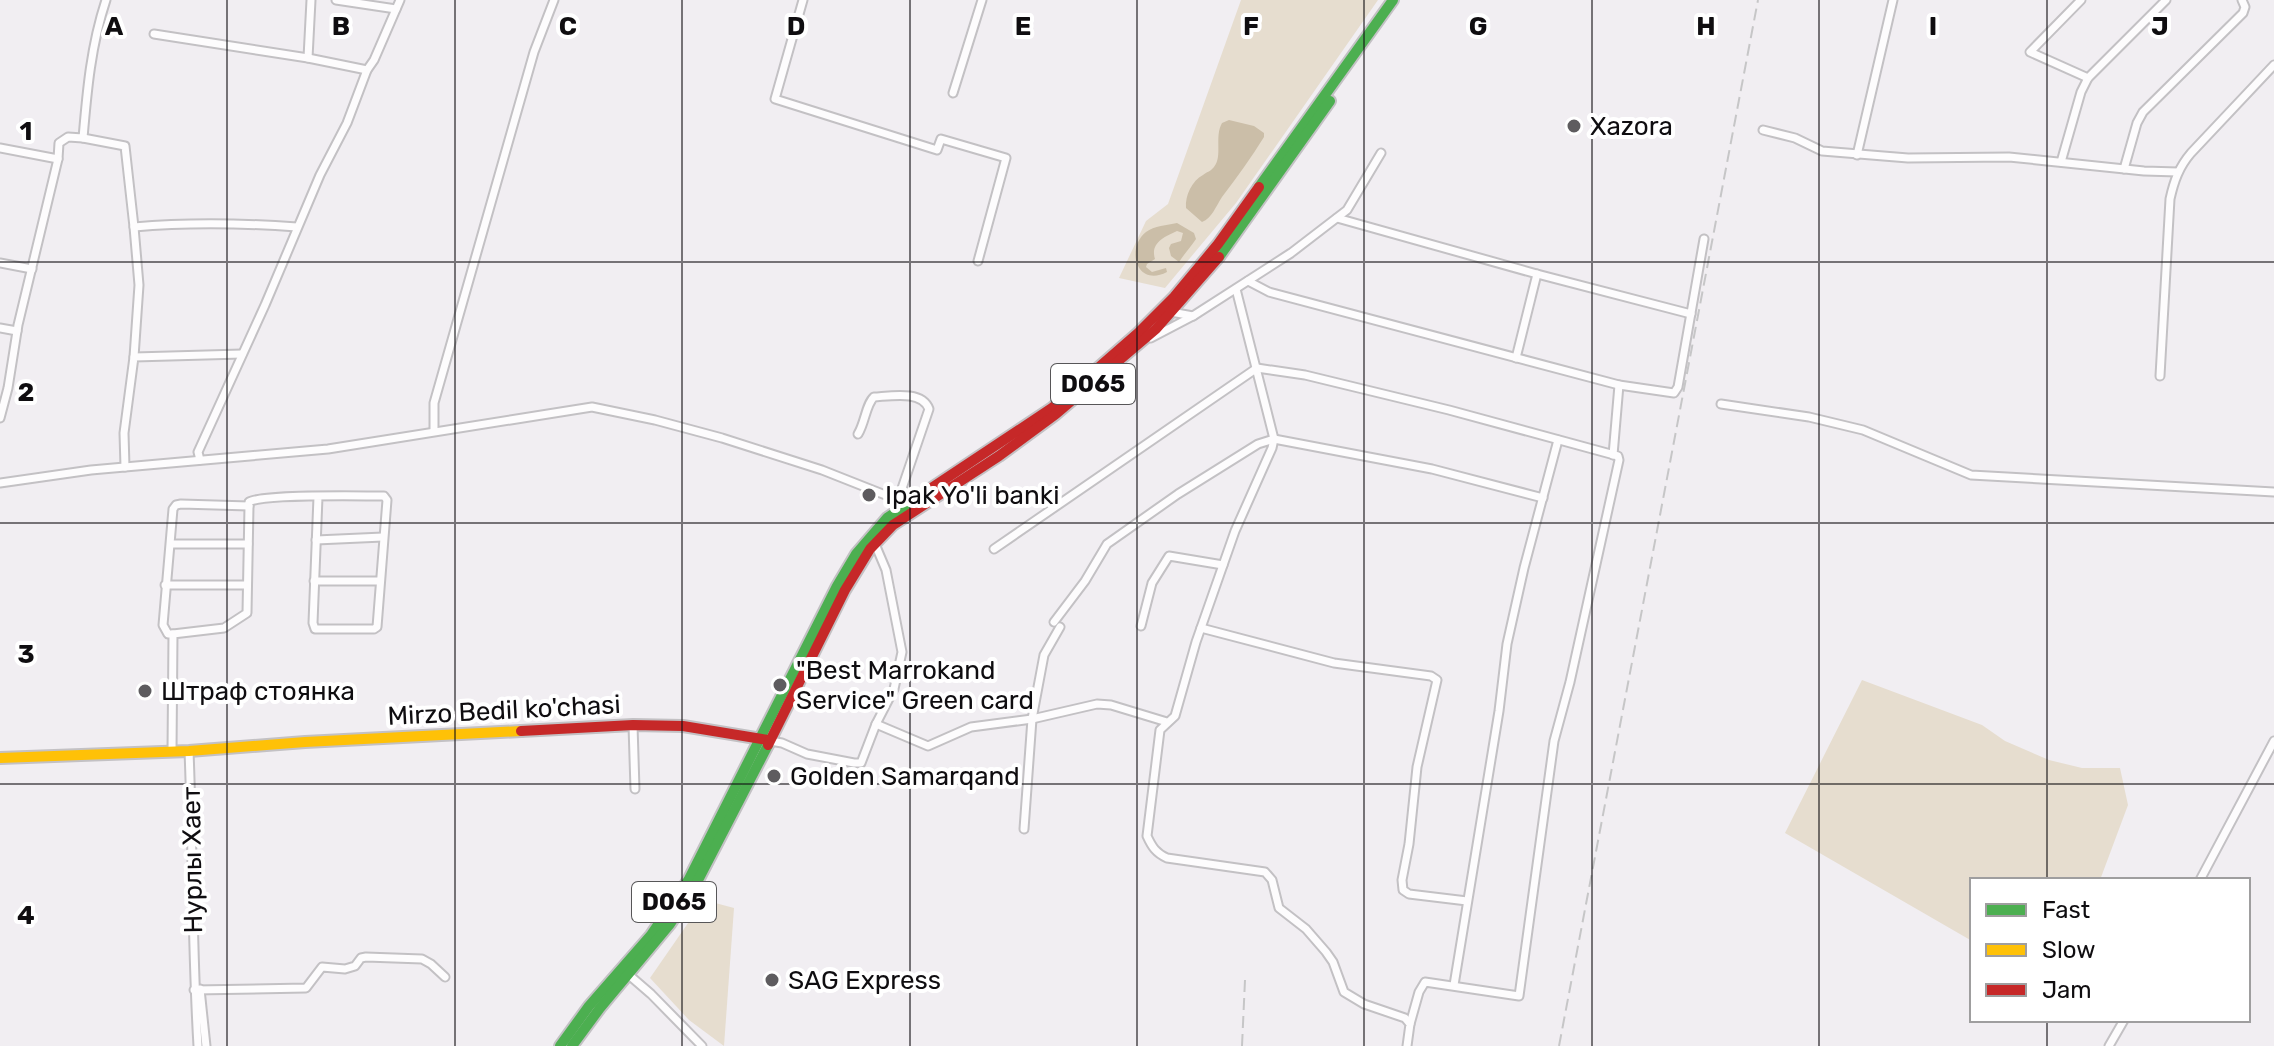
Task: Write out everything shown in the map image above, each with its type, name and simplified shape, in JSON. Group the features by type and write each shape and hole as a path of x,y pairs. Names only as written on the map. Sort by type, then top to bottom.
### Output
{"main road":[{"name":"D065","path":"572,1046 670,924 694,888 846,570 873,532 887,518 1052,408 1167,311 1393,0"},
{"name":"D065","path":"560,1046 589,1006 651,935 689,879 845,590 875,544 905,507 999,456 1056,414 1139,344 1225,249 1402,0"},
{"name":"Mirzo Bedil ko'chasi","path":"0,758 189,751 633,725 683,726 765,740"}],"street":[{"path":"83,138 88,78 98,23 106,0"},
{"path":"308,58 311,0"},
{"path":"336,0 396,9"},
{"path":"200,460 198,452 400,0"},
{"path":"434,430 434,403 534,52 554,0"},
{"path":"803,0 775,99 937,150 941,139 1006,158 978,261"},
{"path":"953,93 982,0"},
{"path":"1857,155 1893,0"},
{"path":"2081,0 2030,52 2088,78"},
{"path":"2061,162 2088,78 2166,0"},
{"path":"2124,169 2143,112 2243,13 2245,7 2242,0"},
{"path":"154,34 367,70"},
{"path":"2160,376 2170,199 2178,172 2191,153 2274,65"},
{"path":"1763,130 1795,138 1822,151 1857,155 2009,157 2178,172"},
{"path":"0,418 4,387 58,159 59,143 68,137 125,146 139,285 124,433 125,467"},
{"path":"0,148 58,159"},
{"path":"1139,344 1236,289 1337,218 1347,210 1381,153"},
{"path":"1337,218 1691,314"},
{"path":"134,227 173,223 297,227"},
{"path":"1248,281 1269,292 1516,358 1619,385 1674,393 1678,387 1704,239"},
{"path":"0,263 32,269"},
{"path":"1516,358 1537,274"},
{"path":"1236,289 1274,439 1235,531 1201,628 1175,716 1160,730 1147,836 1157,853 1167,858 1265,872 1272,880 1279,908 1306,929 1326,952 1344,992 1364,1004 1405,1018 1410,1024"},
{"path":"1167,311 1193,316"},
{"path":"0,328 17,331"},
{"path":"134,357 242,354"},
{"path":"994,549 1257,368 1305,375 1420,403 1618,456 1570,682 1554,741 1519,996 1425,982 1419,992 1407,1046"},
{"path":"1613,455 1619,385"},
{"path":"0,483 125,467 328,449 592,407 722,438 822,470 905,507 929,409 927,404 910,396 871,398 864,425 858,434"},
{"path":"1721,404 1809,417 1863,430 1971,475 2274,492"},
{"path":"1024,829 1032,719 1044,655 1057,625 1107,544 1178,494 1258,444 1274,439 1432,469 1543,498"},
{"path":"1454,985 1507,644 1558,440"},
{"path":"249,506 176,505 173,509 163,625 168,634 224,628 247,613 247,585 249,506 249,502 255,499 318,497 384,496 387,500 377,627 315,629 318,497"},
{"path":"316,540 383,537"},
{"path":"171,544 248,544"},
{"path":"765,740 782,743 807,754 858,764 864,758 876,724 894,689 902,652 890,582 875,544"},
{"path":"1141,626 1152,583 1169,556 1223,565"},
{"path":"314,581 379,581"},
{"path":"165,585 247,585"},
{"path":"1201,628 1334,663 1431,676 1437,680 1417,767 1403,890 1409,894 1467,901"},
{"path":"172,751 173,634"},
{"path":"876,724 928,746 971,727 1032,719 1097,704 1111,705 1167,722"},
{"path":"633,725 635,789"},
{"path":"2201,878 2274,741"},
{"name":"Нурлы Хает","path":"189,751 197,990"},
{"path":"197,990 306,988 322,967 345,969 355,966 364,957 422,959 445,977"},
{"path":"629,975 702,1046"},
{"path":"197,990 198,1046"},
{"path":"197,990 206,1046"},
{"path":"2109,1046 2123,1022"}],"shaded area":[{"path":"1241,0 1378,0 1236,203 1165,288 1119,278 1146,221 1168,204"},
{"path":"1229,120 1254,126 1264,133 1264,137 1211,215 1202,222 1186,208 1187,198 1196,181 1217,163 1220,128 1222,123"},
{"path":"1177,223 1194,233 1196,239 1179,262 1171,256 1169,248 1171,244 1181,241 1183,233 1177,231 1159,241 1154,249 1155,259 1146,267 1152,272 1166,268 1167,272 1148,275 1137,264 1136,248 1140,239 1153,228"},
{"path":"1862,680 1982,725 2005,741 2049,760 2082,768 2120,768 2128,805 2101,878 1970,878 1970,940 1785,833"},
{"path":"704,900 734,908 724,1046 689,1020 650,978"}],"railway":[{"path":"1559,1046 1758,0"},
{"path":"1242,1046 1245,980"}],"traffic: fast":[{"path":"1259,187 1393,0"},
{"path":"1219,257 1330,101"},
{"path":"560,1046 589,1006 651,935 689,879 856,554 887,518 927,491"},
{"path":"572,1046 670,924 694,888 768,745"}],"traffic: slow":[{"path":"0,758 189,751 521,731"}],"traffic: jam":[{"path":"927,491 1052,408 1138,333 1174,297 1218,244 1259,187"},
{"path":"768,745 845,590 870,549 893,525 999,456 1056,414 1156,329 1219,257"},
{"path":"521,731 633,725 683,726 768,740"}],"place":[{"name":"Xazora","path":"1574,126"},
{"name":"Ipak Yo'li banki","path":"869,495"},
{"name":"\"Best Marrokand Service\" Green card","path":"780,685"},
{"name":"Штраф стоянка","path":"145,691"},
{"name":"Golden Samarqand","path":"774,776"},
{"name":"SAG Express","path":"772,980"}]}
